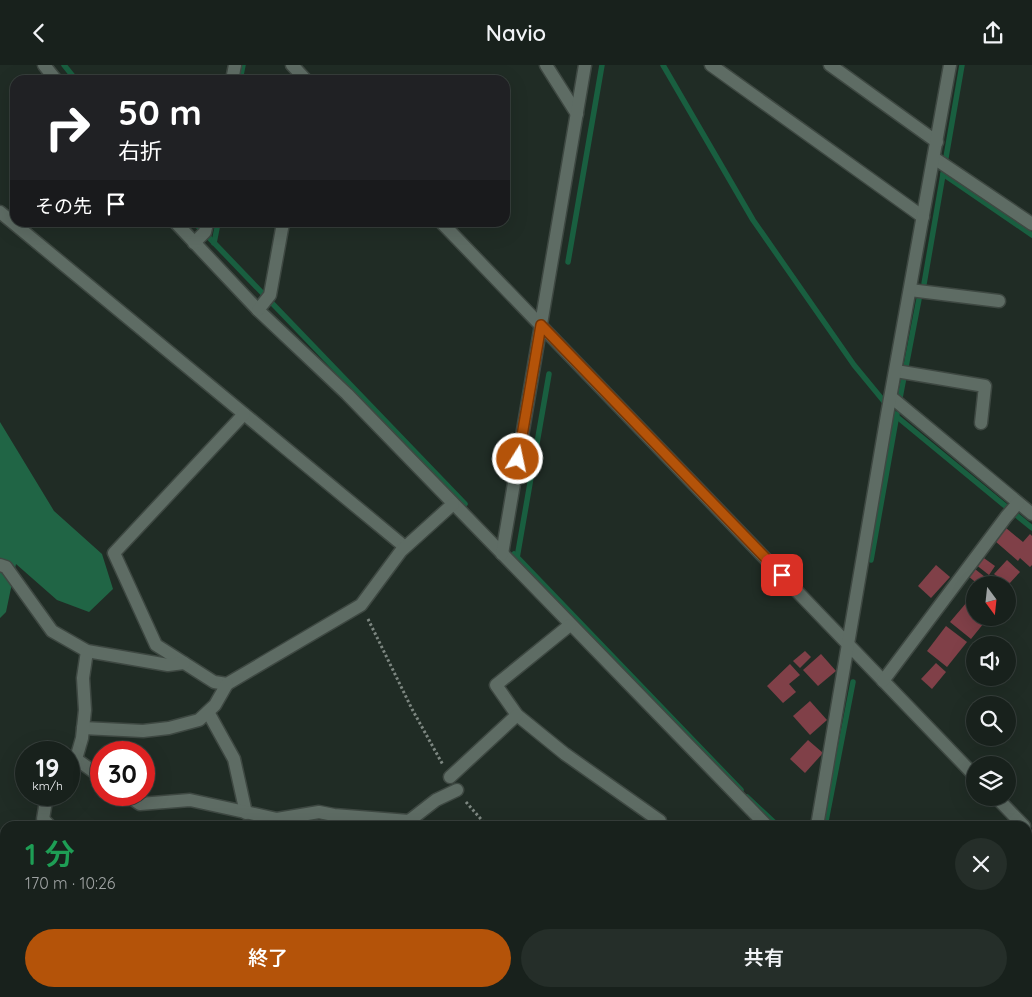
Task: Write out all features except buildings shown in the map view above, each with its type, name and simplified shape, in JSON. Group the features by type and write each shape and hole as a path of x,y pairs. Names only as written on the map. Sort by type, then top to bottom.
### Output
{"street":[{"path":"44,65 52,75"},
{"path":"292,65 301,75"},
{"path":"546,65 577,114"},
{"path":"502,555 585,65"},
{"path":"710,65 923,217"},
{"path":"830,65 937,142"},
{"path":"817,821 893,404 918,291 923,217 941,162 937,142 950,65"},
{"path":"941,162 1032,224"},
{"path":"0,212 10,220"},
{"path":"18,227 405,547"},
{"path":"185,227 201,234 347,394 762,821"},
{"path":"264,302 282,227"},
{"path":"446,227 966,767"},
{"path":"918,291 1000,301"},
{"path":"901,372 985,387 981,423"},
{"path":"893,404 1017,505 1032,514"},
{"path":"227,683 214,682 156,645 114,553 244,414"},
{"path":"83,728 143,731 169,728 199,720 215,705 227,683 361,605 401,551 453,504"},
{"path":"883,681 1017,505"},
{"path":"0,565 6,567 52,631 87,651 168,665 184,663"},
{"path":"570,625 496,685 517,715 565,754 660,821"},
{"path":"80,745 84,710 83,678 87,651"},
{"path":"208,712 234,759 246,813"},
{"path":"450,777 517,715"},
{"path":"155,803 190,800 277,819 319,812 409,821 436,800 458,790"},
{"path":"45,806 43,819 45,821"},
{"path":"1005,806 1019,821"},
{"path":"308,814 312,821"}],"path":[{"path":"361,605 417,717 450,777"},
{"path":"458,790 483,821"}],"green space":[{"path":"0,422 54,511 102,554 113,589 89,612 57,600 16,564 6,612 0,618"}],"waterway":[{"path":"64,65 72,75"},
{"path":"241,75 243,65"},
{"path":"568,262 602,65"},
{"path":"663,65 753,220 854,365 896,416 1032,528"},
{"path":"899,403 919,299 924,284 962,65"},
{"path":"943,174 1032,235"},
{"path":"199,227 465,504"},
{"path":"214,243 217,227"},
{"path":"517,558 549,374"},
{"path":"871,560 897,414"},
{"path":"514,554 741,790"},
{"path":"826,821 853,682"},
{"path":"747,797 773,821"}],"route":[{"path":"518,459 541,325 782,575"}]}
